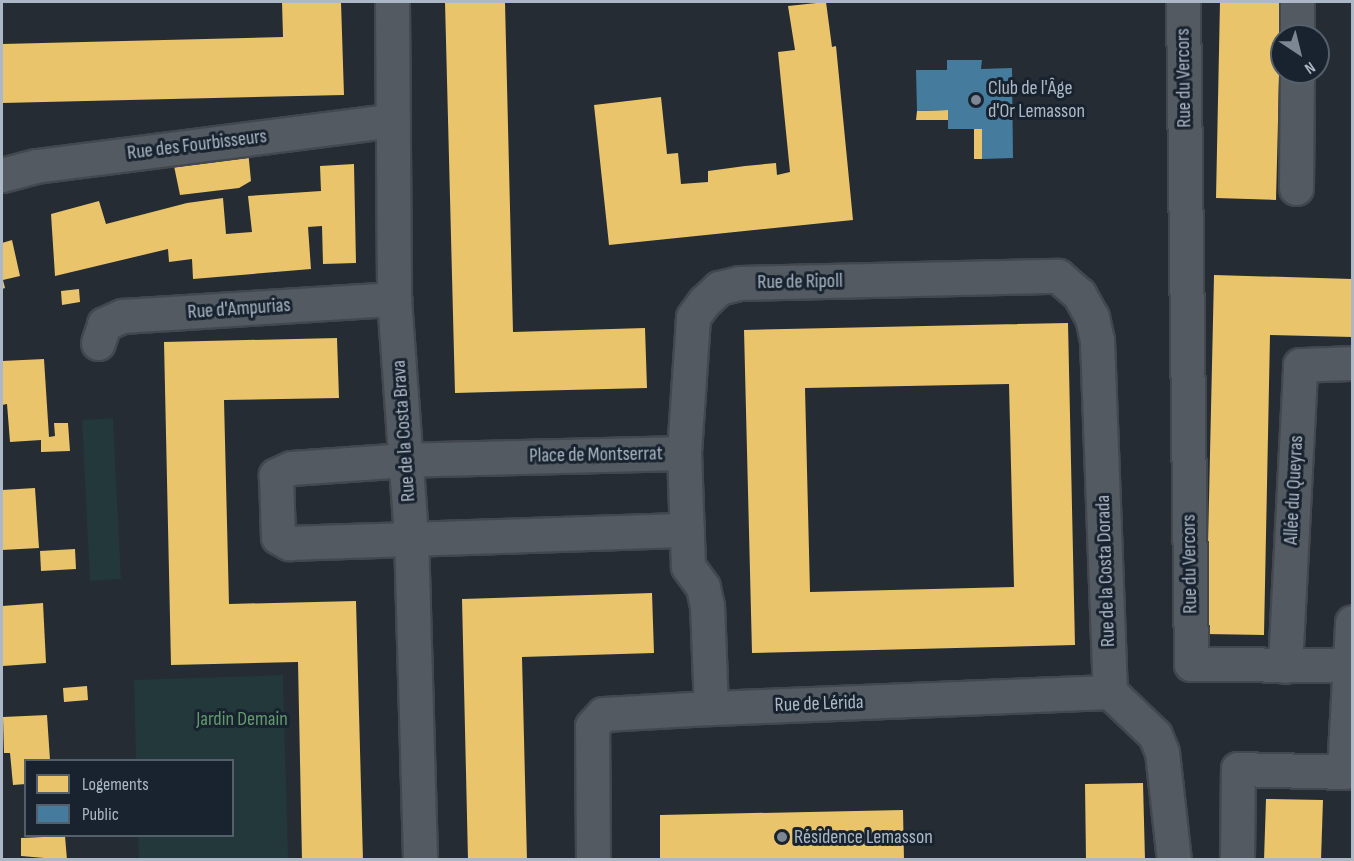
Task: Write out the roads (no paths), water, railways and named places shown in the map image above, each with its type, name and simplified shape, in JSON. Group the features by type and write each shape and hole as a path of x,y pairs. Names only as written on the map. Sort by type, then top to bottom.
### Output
{"street":[{"name":"Rue de la Costa Brava","path":"392,2 394,299 411,536 420,860"},
{"name":"Rue du Vercors","path":"1183,2 1191,664 1350,665"},
{"path":"1297,2 1297,24"},
{"path":"1296,188 1297,84"},
{"name":"Rue des Fourbisseurs","path":"2,175 36,166 393,120"},
{"name":"Rue de Ripoll","path":"684,453 693,317 719,288 739,283 1058,276"},
{"name":"Rue de la Costa Dorada","path":"1058,276 1079,294 1092,317 1097,340 1110,692"},
{"name":"Rue d'Ampurias","path":"98,343 104,324 122,316 394,299"},
{"name":"Allée du Queyras","path":"1285,666 1300,365 1353,363"},
{"name":"Place de Montserrat","path":"411,536 290,543 278,537 276,475 291,468 406,460 684,453 687,530"},
{"path":"411,536 687,530 688,566 703,587 707,606 711,708"},
{"path":"1237,860 1238,769 1344,772 1353,622"},
{"path":"1110,692 1155,735 1162,752 1174,860"},
{"name":"Rue de Lérida","path":"593,860 592,726 603,714 1110,692"}],"place":[{"name":"Club de l'Âge d'Or Lemasson","path":"976,100"},
{"name":"Résidence Lemasson","path":"782,837"}],"park label":[{"name":"Jardin Demain","path":"242,719"}]}
